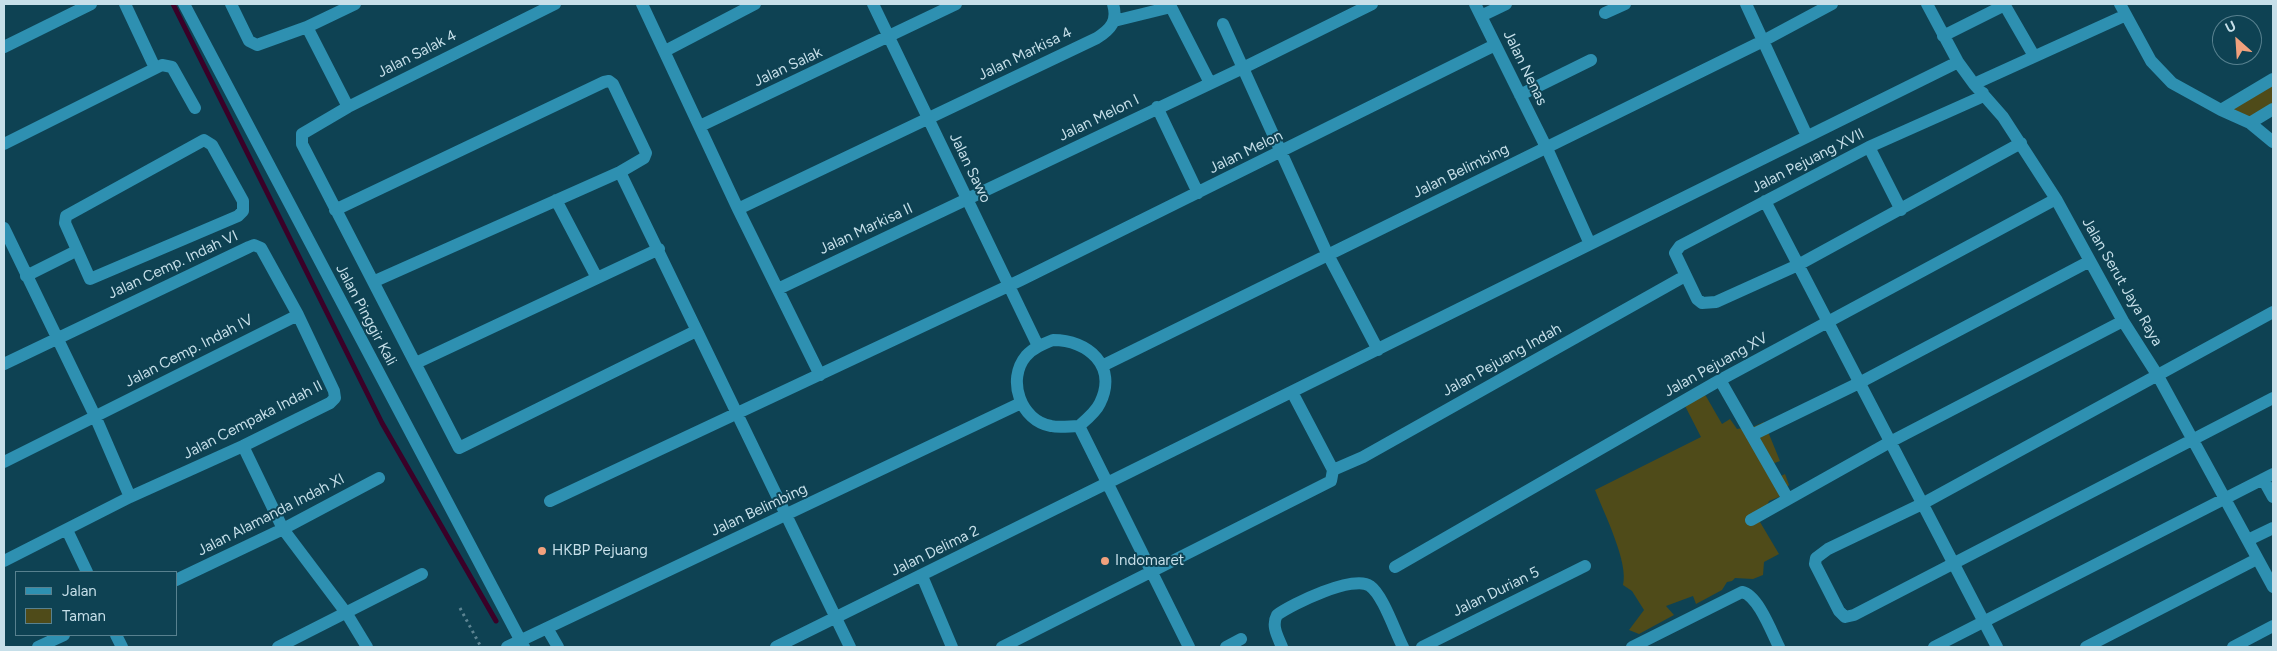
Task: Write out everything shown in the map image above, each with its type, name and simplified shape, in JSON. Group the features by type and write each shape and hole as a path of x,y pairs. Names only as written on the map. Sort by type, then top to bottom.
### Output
{"street":[{"path":"4,47 91,4"},
{"path":"125,4 155,68"},
{"name":"Jalan Pinggir Kali","path":"184,4 516,645"},
{"path":"231,4 249,40 254,44 264,44 307,27 355,4"},
{"path":"642,4 738,208 820,375"},
{"path":"665,51 755,4"},
{"name":"Jalan Sawo","path":"873,4 1038,346"},
{"name":"Jalan Salak","path":"700,126 956,4"},
{"path":"1113,4 1114,21 1171,7 1210,83"},
{"name":"Jalan Melon I","path":"967,199 1157,107 1245,67 1372,4"},
{"name":"Jalan Nenas","path":"1475,4 1546,148 1590,244"},
{"path":"1481,16 1506,4"},
{"path":"1605,13 1624,4"},
{"path":"1746,4 1808,136"},
{"name":"Jalan Belimbing","path":"1102,366 1763,41 1832,4"},
{"name":"Jalan Serut Jaya Raya","path":"1927,4 1958,62 1978,89 2003,117 2056,199 2123,321 2158,376 2273,587"},
{"path":"1943,36 2005,4 2034,56"},
{"path":"2120,4 2151,61 2172,83 2221,110 2250,123 2273,142"},
{"name":"Jalan Salak 4","path":"335,210 301,140 302,134 348,107 547,5"},
{"name":"Jalan Pejuang XVII","path":"1685,276 1675,253 1678,248 1870,147 1979,98 1978,89 2034,56 2126,15"},
{"name":"Jalan Markisa 4","path":"738,208 1097,38 1113,25 1114,21"},
{"path":"1223,24 1245,67 1280,153 1328,254 1378,350"},
{"path":"307,27 348,107"},
{"name":"Jalan Melon","path":"550,502 1009,285 1280,153 1495,45"},
{"path":"1520,95 1591,60"},
{"name":"Jalan Delima 2","path":"776,647 1958,62"},
{"path":"4,144 166,64 172,67 195,108"},
{"path":"2221,110 2273,79"},
{"path":"375,281 620,172 644,158 646,153 613,84 607,81 335,210 375,281 459,448 696,332"},
{"path":"1157,107 1198,193"},
{"path":"2250,123 2273,110"},
{"path":"204,140 212,146 243,201 243,210 238,216 94,279 89,278 76,251 64,222 66,216 204,140"},
{"path":"1685,276 1697,300 1702,303 1708,303 1798,265 2021,143"},
{"path":"1870,147 1900,210"},
{"path":"620,172 659,249 696,332 850,647"},
{"name":"Jalan Markisa II","path":"778,289 967,199"},
{"name":"Jalan Pejuang XV","path":"1395,567 1720,380 2056,199"},
{"path":"556,200 597,278"},
{"path":"1765,201 1997,647"},
{"path":"4,228 9,251 26,276 57,338 95,416 130,497"},
{"name":"Jalan Cemp. Indah VI","path":"57,338 254,245 264,251 298,315"},
{"path":"416,363 659,249"},
{"path":"26,276 76,251"},
{"path":"1752,435 1860,383 2090,261"},
{"name":"Jalan Pejuang Indah","path":"1333,470 1363,457 1685,276"},
{"path":"2273,312 1922,504 1822,553 1816,558 1815,564 1839,611 1845,616 1849,616 2273,398"},
{"name":"Jalan Cemp. Indah IV","path":"4,462 298,315"},
{"name":"Jalan Cempaka Indah II","path":"4,560 130,497 243,446 330,403 335,398 334,392 298,315"},
{"path":"1751,520 1890,442 2123,321"},
{"path":"4,364 57,338"},
{"path":"1053,340 1068,340 1082,345 1094,354 1102,366 1105,385 1100,404 1078,426 1051,426 1034,418 1021,403 1017,388 1018,371 1026,356 1038,346 1053,340"},
{"path":"1720,380 1788,499"},
{"path":"1002,647 1313,492 1331,481 1333,470 1292,392"},
{"name":"Jalan Belimbing","path":"516,645 547,628 1021,403"},
{"path":"1078,426 1189,647"},
{"path":"243,446 283,529 347,614 367,647"},
{"path":"1934,647 1983,620 2268,476 2273,497"},
{"name":"Jalan Alamanda Indah XI","path":"178,579 283,529 379,478"},
{"path":"2248,540 2273,528"},
{"path":"67,530 86,571"},
{"path":"2086,647 2257,559"},
{"name":"Jalan Durian 5","path":"1422,647 1585,566"},
{"path":"278,647 347,614 422,574"},
{"path":"922,576 952,647"},
{"path":"1282,647 1273,621 1277,615 1354,582 1364,582 1371,586 1379,596 1403,647"},
{"path":"1632,647 1742,592 1748,593 1755,601 1779,647"},
{"path":"2232,647 2273,626"},
{"path":"547,628 558,647"},
{"path":"38,647 62,636"},
{"path":"1226,647 1240,639"}],"path":[{"path":"460,608 481,647"}],"green space":[{"path":"2273,79 2273,109 2250,123 2221,110"},
{"path":"1703,391 1722,424 1730,419 1737,429 1755,426 1764,422 1780,461 1769,465 1777,478 1785,474 1789,485 1779,497 1769,501 1760,522 1779,554 1764,562 1763,575 1753,579 1735,578 1727,582 1722,590 1696,604 1693,596 1666,606 1674,615 1639,634 1629,630 1644,610 1632,591 1623,585 1624,576 1619,551 1595,490 1701,437 1683,402"}],"waterway":[{"path":"173,4 382,423 496,621"}],"place":[{"name":"HKBP Pejuang","path":"542,551"},
{"name":"Indomaret","path":"1105,561"}]}
